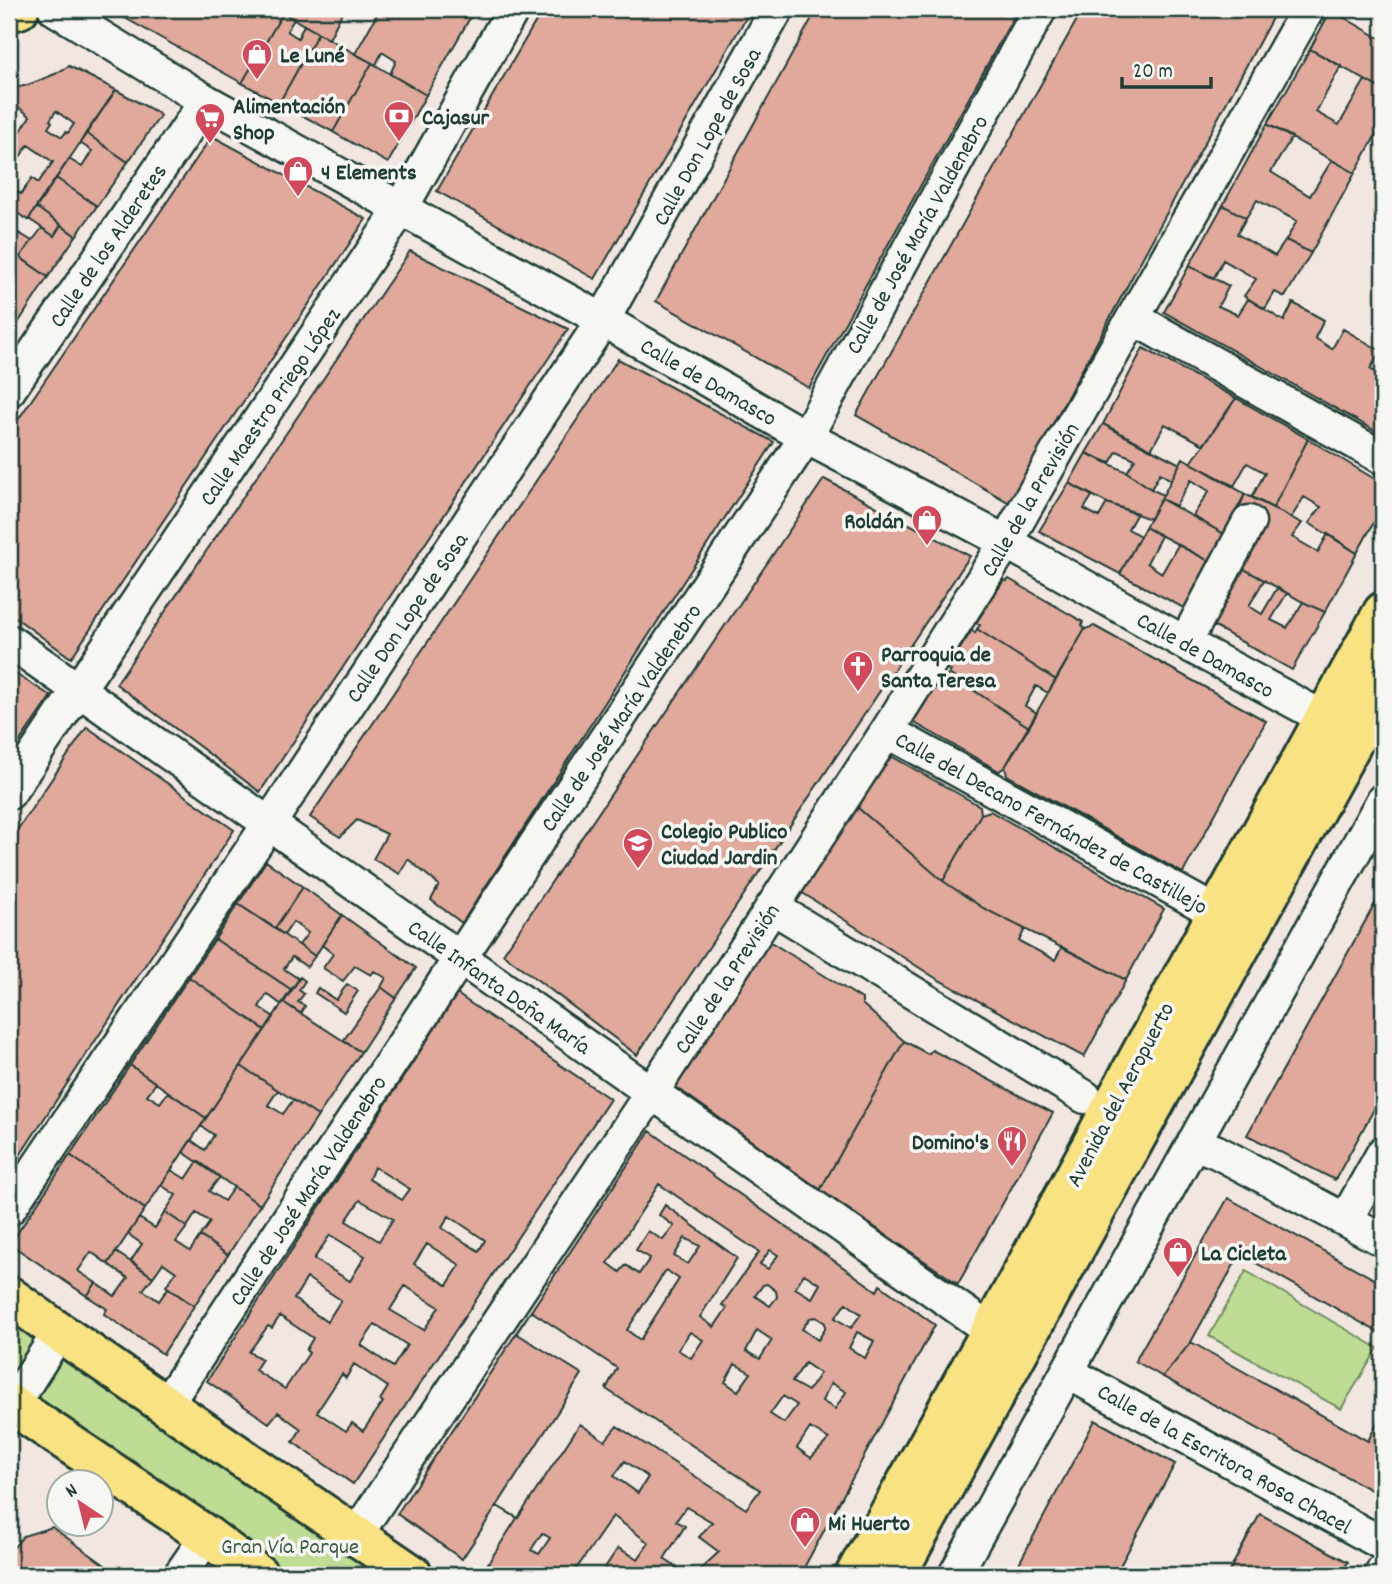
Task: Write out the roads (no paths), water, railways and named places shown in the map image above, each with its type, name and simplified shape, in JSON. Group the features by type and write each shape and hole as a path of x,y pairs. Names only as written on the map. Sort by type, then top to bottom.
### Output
{"main road":[{"path":"9,12 19,9"},
{"name":"Avenida del Aeropuerto","path":"855,1575 1383,612"},
{"name":"Avenida del Aeropuerto","path":"897,1575 1378,695"},
{"path":"9,1296 413,1575"},
{"path":"10,1406 207,1536 259,1575"}],"street":[{"name":"Calle de Damasco","path":"55,9 206,101 603,320 806,436 1006,542 1324,718"},
{"name":"Calle Maestro Priego López","path":"9,793 401,209 513,9"},
{"name":"Calle Don Lope de Sosa","path":"9,1209 269,824 603,320 777,9"},
{"name":"Calle de José María Valdenebro","path":"166,1405 806,436 1040,9"},
{"name":"Calle de la Previsión","path":"356,1535 652,1093 1006,542 1308,9"},
{"name":"Calle de los Alderetes","path":"9,390 206,101"},
{"path":"1133,318 1383,458"},
{"path":"1185,643 1249,522"},
{"name":"Calle Infanta Doña María","path":"9,641 991,1331"},
{"path":"1324,718 1378,695"},
{"name":"Calle del Decano Fernández de Castillejo","path":"887,731 1216,913"},
{"path":"955,1575 1383,800"},
{"path":"772,907 1086,1097"},
{"path":"1194,1143 1217,1152 1383,1240"},
{"path":"1346,1219 1383,1153"},
{"path":"10,1406 59,1332"},
{"name":"Calle de la Escritora Rosa Chacel","path":"1067,1372 1383,1545"},
{"path":"180,1574 207,1536"}],"place":[{"name":"Le Luné","path":"257,81"},
{"name":"Cajasur","path":"399,143"},
{"name":"Alimentación Shop","path":"210,145"},
{"name":"4 Elements","path":"298,198"},
{"name":"Roldán","path":"927,547"},
{"name":"Parroquia de Santa Teresa","path":"858,693"},
{"name":"Colegio Publico Ciudad Jardin","path":"638,870"},
{"name":"Domino's","path":"1012,1168"},
{"name":"La Cicleta","path":"1178,1279"},
{"name":"Mi Huerto","path":"805,1549"}],"park label":[{"name":"Gran Vía Parque","path":"290,1545"}]}
